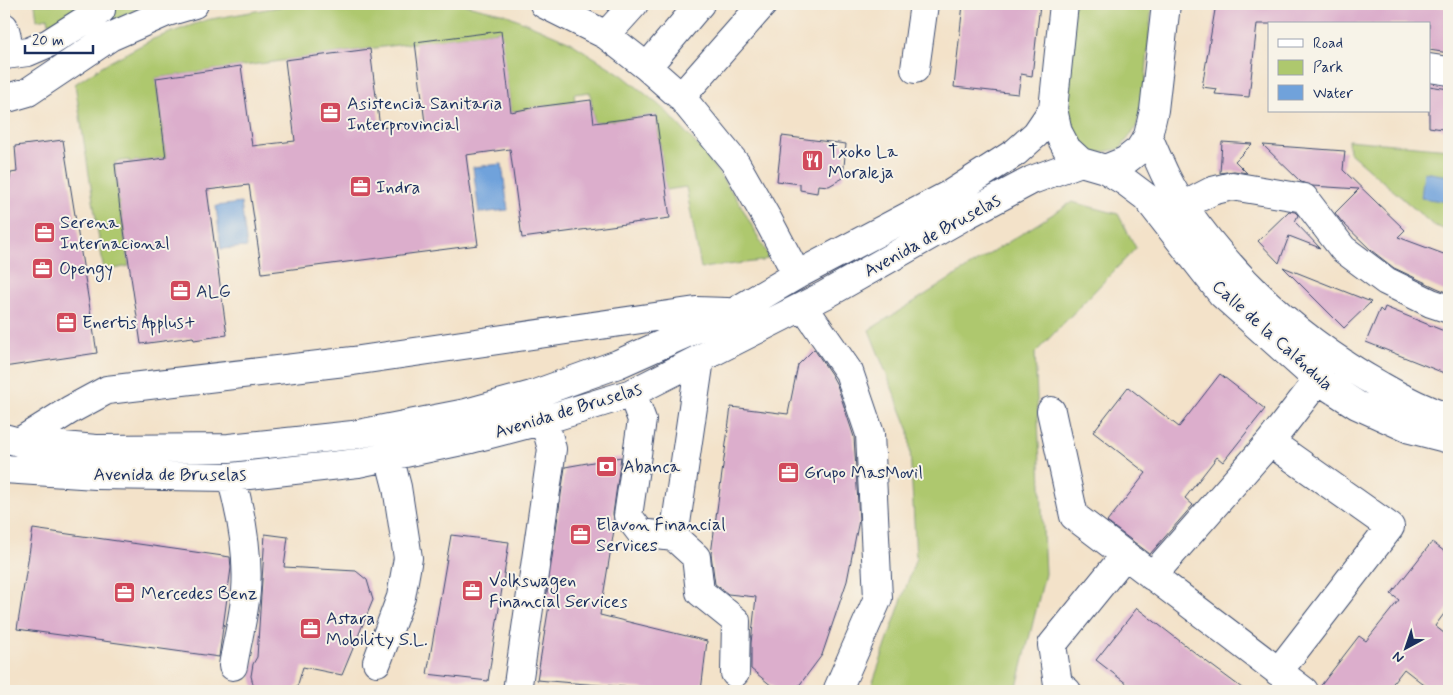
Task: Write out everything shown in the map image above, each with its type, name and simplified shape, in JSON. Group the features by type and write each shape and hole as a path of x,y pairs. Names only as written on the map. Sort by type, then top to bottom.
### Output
{"street":[{"path":"4,99 28,92 110,37 167,12 194,4"},
{"path":"606,35 634,4"},
{"path":"647,66 700,4"},
{"path":"681,97 763,4"},
{"path":"915,69 924,4"},
{"path":"1053,109 1064,4"},
{"path":"1148,136 1154,110 1166,4"},
{"path":"558,6 606,35 647,66 681,97 736,164 797,275"},
{"path":"4,55 28,52 49,43 100,10"},
{"path":"4,27 8,46 4,55"},
{"path":"1430,68 1449,71"},
{"name":"Calle de la Caléndula","path":"1053,109 1058,132 1067,149 1126,182 1146,197 1222,294 1318,380 1357,405 1410,429 1449,439"},
{"name":"Avenida de Bruselas","path":"11,440 96,449 229,448 354,435 466,413 532,395 618,364 734,312 797,275 952,193 1016,152 1036,134 1053,109"},
{"name":"Calle de la Caléndula","path":"1148,136 1183,206 1230,265 1265,302 1333,358 1411,404 1449,418"},
{"name":"Avenida de Bruselas","path":"4,469 96,475 231,477 358,463 544,420 632,393 803,306 1032,180 1093,165 1125,161 1139,150 1148,136"},
{"path":"1183,206 1212,191 1232,186 1304,198 1343,249 1386,281 1431,303 1449,309"},
{"path":"1152,576 1270,442 1318,380 1318,370 1312,359 1246,287 1230,265"},
{"path":"803,306 849,372 870,434 878,598 838,689"},
{"path":"11,440 107,390 353,361 696,311 734,312"},
{"path":"674,537 700,359"},
{"path":"1318,380 1331,377 1345,380 1393,402 1411,404"},
{"path":"632,393 642,420 628,516 641,533 674,537 696,557 700,592 736,621 735,673"},
{"path":"1050,411 1074,516 1304,691"},
{"path":"517,691 552,449 544,420"},
{"path":"1270,442 1390,526 1278,672"},
{"path":"377,662 401,597 408,558 397,487 390,456"},
{"path":"231,477 239,506 245,554 246,582 233,666"},
{"path":"1067,691 1058,684 1052,645 1125,555"}],"green space":[{"path":"35,4 88,4 63,21 49,23 48,18 37,20"},
{"path":"100,4 148,4 111,22"},
{"path":"295,4 462,4 505,14 568,41 622,75 665,110 702,150 739,202 769,257 762,261 701,268 686,187 666,190 656,115 594,123 590,92 574,94 575,102 511,112 500,31 156,78 166,158 115,162 129,266 104,271 75,84 102,66 153,39 206,20"},
{"path":"1074,4 1152,4 1144,97 1136,128 1120,149 1095,153 1079,144 1071,129 1064,102"},
{"path":"1348,140 1449,149 1449,231 1433,225 1349,152"},
{"path":"1072,202 1118,214 1136,248 1035,353 1045,574 1016,691 870,691 916,558 909,431 869,330"}],"water":[{"path":"502,164 508,210 479,213 473,167"},
{"path":"1424,172 1449,176 1449,202 1421,198"},
{"path":"241,203 247,247 221,249 216,206"}],"building":[{"path":"963,4 1040,4 1032,76 1021,74 1018,94 954,87"},
{"path":"1216,4 1417,4 1449,8 1449,53 1430,50 1430,22 1268,22 1268,24 1257,24 1249,97 1215,94 1217,89 1202,87"},
{"name":"Indra","path":"501,31 511,112 591,100 594,123 656,115 670,218 522,238 510,149 466,155 478,245 262,273 249,185 207,190 227,335 194,340 193,337 141,344 120,210 115,164 166,158 156,78 241,66 252,146 295,141 285,60 370,49 380,128 425,123 415,42"},
{"path":"1430,86 1449,89 1449,130 1429,127"},
{"name":"Txoko La Moraleja","path":"782,136 846,144 843,178 829,186 818,185 817,193 800,190 800,184 777,181"},
{"path":"63,140 97,353 4,367 4,209 11,173 17,172 15,146"},
{"path":"1222,142 1252,144 1235,161 1247,173 1234,171 1220,173"},
{"path":"1263,145 1345,151 1343,170 1405,230 1398,237 1449,256 1449,293 1394,268 1372,251 1342,222 1335,213 1359,189 1312,186 1301,182"},
{"path":"1289,211 1295,212 1298,215 1295,222 1320,248 1289,236 1279,263 1258,241"},
{"path":"1283,267 1371,302 1344,328"},
{"path":"1385,307 1449,333 1449,375 1366,342 1380,309 1383,312"},
{"path":"814,349 837,385 854,437 859,520 847,581 822,655 795,691 778,691 751,669 751,643 756,597 728,594 715,584 711,554 731,407 788,414 798,365"},
{"path":"1220,374 1265,409 1223,462 1217,457 1185,498 1193,505 1150,554 1107,522 1146,473 1093,432 1128,387 1179,427"},
{"name":"Elavon Financial Services","path":"621,457 613,514 615,524 600,615 707,641 701,691 672,691 537,680 550,599 546,599 565,467"},
{"name":"Mercedes Benz","path":"33,529 230,557 231,568 219,657 17,629"},
{"name":"Astara Mobility S.L.","path":"265,534 288,537 284,567 356,571 367,580 373,600 342,675 303,667 294,691 258,691 253,684 251,676 253,664 257,657"},
{"path":"451,535 509,542 488,681 427,674"},
{"path":"1432,542 1449,555 1449,607 1435,626 1449,637 1449,691 1432,691 1404,669 1387,691 1319,691 1319,688 1359,636 1366,641 1399,600 1391,594"},
{"path":"1137,608 1246,691 1136,691 1096,660"}],"place":[{"name":"Asistencia Sanitaria Interprovincial","path":"331,113"},
{"name":"Txoko La Moraleja","path":"812,161"},
{"name":"Indra","path":"360,187"},
{"name":"Serena Internacional","path":"44,232"},
{"name":"Opengy","path":"43,268"},
{"name":"ALG","path":"180,291"},
{"name":"Enertis Applus+","path":"66,322"},
{"name":"Abanca","path":"607,466"},
{"name":"Grupo MasMovil","path":"788,472"},
{"name":"Elavon Financial Services","path":"580,534"},
{"name":"Volkswagen Financial Services","path":"473,590"},
{"name":"Mercedes Benz","path":"125,593"},
{"name":"Astara Mobility S.L.","path":"310,628"}]}
